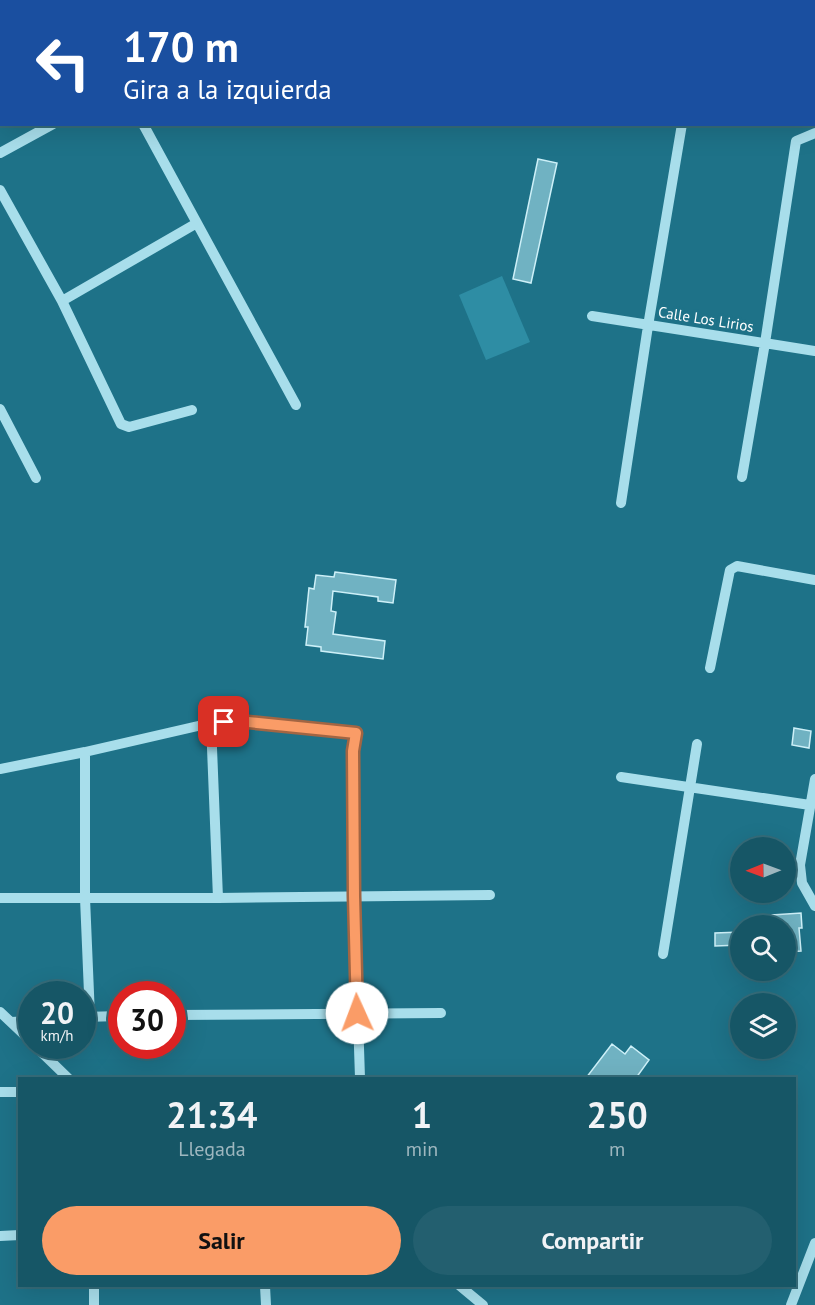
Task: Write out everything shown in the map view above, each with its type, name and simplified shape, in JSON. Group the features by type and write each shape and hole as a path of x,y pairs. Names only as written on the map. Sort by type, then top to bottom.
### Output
{"street":[{"path":"0,153 49,126"},
{"path":"143,126 296,405"},
{"path":"621,503 682,126"},
{"path":"742,477 796,141 815,133"},
{"path":"0,190 62,301 121,424 129,427 192,410"},
{"path":"62,301 197,223"},
{"name":"Calle Los Lirios","path":"592,316 815,351"},
{"path":"0,409 36,478"},
{"path":"710,668 730,570 738,566 815,580"},
{"path":"0,769 211,723 238,721 356,733 353,751 354,896 360,1077"},
{"path":"211,723 218,898"},
{"path":"663,954 697,744"},
{"path":"85,752 86,981"},
{"path":"621,777 810,805"},
{"path":"815,779 800,865 802,883 815,906"},
{"path":"0,898 490,895"},
{"path":"0,1012 18,1029"},
{"path":"186,1016 441,1012"},
{"path":"11,1022 18,1022"},
{"path":"48,1059 67,1077"},
{"path":"0,1092 18,1092"},
{"path":"0,1236 18,1235"},
{"path":"792,1305 815,1243"},
{"path":"94,1287 94,1305"},
{"path":"265,1287 266,1305"},
{"path":"461,1287 483,1305"}],"shaded area":[{"path":"502,276 530,342 486,360 459,295"}],"building":[{"path":"538,159 557,163 531,283 513,279"},
{"path":"335,572 396,580 393,603 378,601 378,597 333,591 331,611 336,612 333,634 385,641 383,659 321,651 321,647 306,645 308,627 305,627 309,588 314,589 316,575 334,577"},
{"path":"794,728 811,731 809,748 792,745"},
{"path":"801,913 802,928 799,928 801,951 796,951 796,915 772,915"},
{"path":"730,932 730,945 715,946 715,933"},
{"path":"612,1044 625,1054 631,1046 649,1060 637,1077 587,1077"}],"route":[{"path":"224,722 238,721 356,733 353,751 357,1013"}]}
